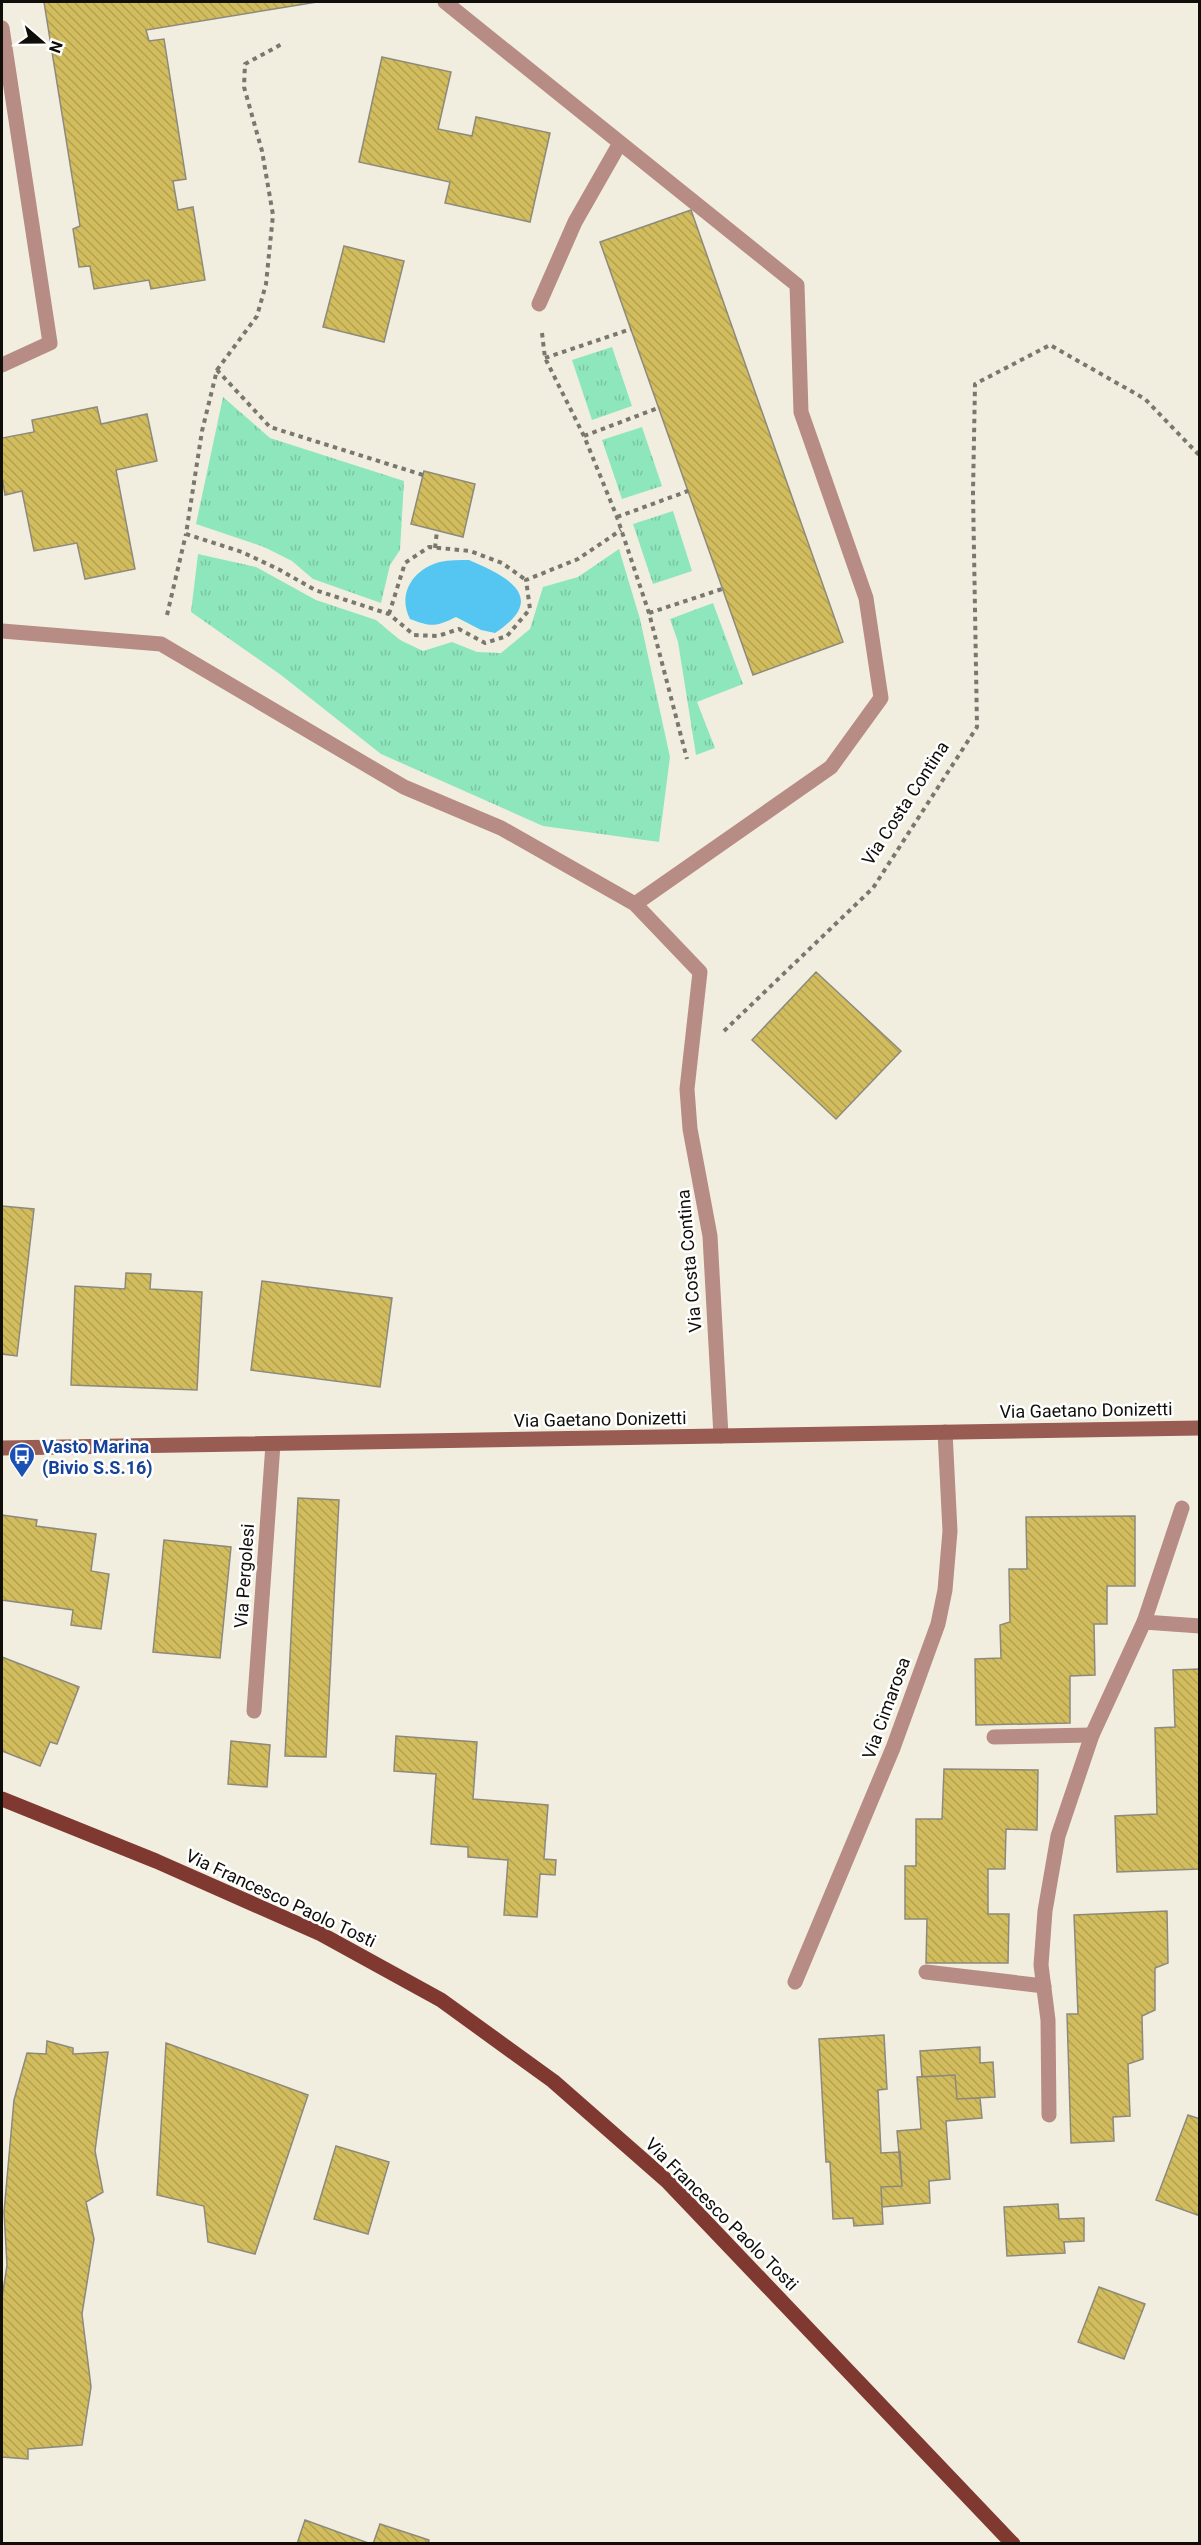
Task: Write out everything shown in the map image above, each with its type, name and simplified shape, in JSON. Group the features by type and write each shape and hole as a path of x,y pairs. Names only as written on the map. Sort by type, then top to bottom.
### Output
{"main road":[{"name":"Via Francesco Paolo Tosti","path":"2,1799 156,1861 321,1934 441,2000 554,2081 667,2181 1014,2544"}],"street":[{"path":"445,2 797,285 801,412 866,598 880,698 831,767 636,904"},
{"path":"2,28 50,343 2,365"},
{"path":"539,304 575,222 620,143"},
{"path":"2,631 161,644 404,787 501,828 636,904 700,972 689,1066"},
{"name":"Via Costa Contina","path":"689,1066 687,1089 690,1129 710,1236 722,1436"},
{"name":"Via Gaetano Donizetti","path":"2,1448 1200,1428"},
{"name":"Via Cimarosa","path":"795,1983 892,1748 938,1624 945,1590 950,1532 945,1432"},
{"name":"Via Pergolesi","path":"254,1711 273,1444"},
{"path":"1049,2115 1048,2020 1041,1965 1045,1911 1058,1836 1092,1735 1144,1622 1182,1508"},
{"path":"1144,1622 1200,1626"},
{"path":"994,1737 1092,1735"},
{"path":"926,1972 1044,1986"}],"path":[{"path":"161,644 186,534 202,431 217,370 257,316 266,284 273,215 262,151 244,87 245,64 282,44"},
{"path":"539,304 545,358 584,436 617,517 649,613 687,759"},
{"path":"545,358 631,329"},
{"name":"Via Costa Contina","path":"689,1066 873,888 977,727 973,493 975,384 1050,345 1145,399 1200,456"},
{"path":"217,370 270,428 423,475"},
{"path":"584,436 658,408"},
{"path":"617,517 688,491"},
{"path":"526,580 578,559 621,530"},
{"path":"435,548 436,531"},
{"path":"186,534 242,552 315,590 389,614 414,635 438,636 459,629 485,643 507,636 530,609 526,580 502,563 470,551 429,547 405,563 389,614"},
{"path":"649,613 722,589"}],"green space":[{"path":"612,347 632,406 592,420 572,360"},
{"path":"223,397 270,438 404,481 400,550 390,565 381,603 313,579 292,561 264,547 196,524"},
{"path":"642,427 662,486 622,499 602,440"},
{"path":"673,511 692,571 653,584 633,524"},
{"path":"619,549 640,619 670,757 659,842 543,826 381,754 281,675 191,612 198,554 256,567 316,600 376,620 400,640 423,651 452,642 477,652 501,653 530,629 543,587 578,577"},
{"path":"713,603 743,684 697,702 715,748 696,755 678,642 670,619"}],"water":[{"path":"469,560 496,573 516,589 521,598 519,609 511,620 495,633 481,630 456,617 433,625 410,619 405,601 407,592 410,584 422,570 440,562"}],"building":[{"path":"44,2 317,2 146,30 149,41 164,39 186,179 173,181 178,210 193,207 205,280 151,289 149,280 94,289 90,266 79,267 73,229 80,226"},
{"path":"382,57 451,72 438,129 472,136 476,117 550,133 530,222 445,203 450,182 359,162"},
{"path":"691,210 843,642 753,675 600,242"},
{"path":"344,246 404,261 384,342 323,327"},
{"path":"97,407 101,424 147,414 157,461 116,470 135,569 85,579 77,543 34,551 22,491 5,495 2,477 2,438 34,432 32,420"},
{"path":"424,471 475,484 463,537 411,524"},
{"path":"816,972 901,1051 836,1119 752,1040"},
{"path":"2,1206 34,1209 17,1356 2,1354"},
{"path":"126,1273 151,1274 150,1289 202,1292 197,1390 71,1385 75,1286 125,1289"},
{"path":"262,1281 392,1298 380,1387 251,1370"},
{"path":"298,1498 339,1500 326,1757 285,1756"},
{"path":"2,1515 37,1520 36,1526 96,1534 91,1571 109,1574 101,1629 71,1625 73,1610 2,1600"},
{"path":"1135,1516 1135,1586 1107,1586 1107,1624 1094,1624 1095,1675 1070,1676 1070,1723 976,1725 975,1659 1001,1658 1000,1625 1010,1622 1009,1569 1027,1569 1026,1517"},
{"path":"164,1540 231,1547 220,1658 153,1652"},
{"path":"2,1657 79,1687 57,1744 50,1742 40,1766 2,1751"},
{"path":"1200,1669 1200,1869 1117,1872 1115,1816 1157,1814 1155,1728 1175,1727 1173,1670"},
{"path":"396,1736 477,1742 473,1799 548,1805 544,1859 556,1860 555,1875 540,1874 537,1917 504,1915 508,1860 468,1857 468,1847 431,1844 436,1774 394,1771"},
{"path":"231,1741 270,1745 267,1787 228,1784"},
{"path":"944,1769 1038,1770 1037,1830 1006,1829 1005,1869 988,1869 988,1914 1009,1914 1008,1963 926,1963 927,1919 905,1919 905,1866 916,1866 916,1819 942,1819"},
{"path":"1167,1911 1168,1963 1155,1968 1155,2010 1142,2016 1143,2059 1128,2064 1130,2116 1113,2117 1114,2141 1071,2143 1067,2014 1078,2014 1074,1915"},
{"path":"884,2035 887,2089 878,2090 881,2153 900,2152 902,2186 881,2187 883,2224 854,2226 853,2218 833,2219 830,2162 826,2162 819,2039"},
{"path":"47,2041 73,2048 73,2054 108,2052 95,2151 103,2192 86,2202 94,2239 82,2314 91,2387 82,2445 28,2449 28,2459 2,2457 2,2298 7,2265 4,2212 14,2100 27,2053 46,2054"},
{"path":"166,2043 308,2095 255,2254 208,2242 204,2206 157,2195"},
{"path":"980,2047 980,2063 993,2062 995,2097 957,2099 955,2075 922,2077 920,2051"},
{"path":"955,2075 957,2099 980,2098 982,2118 946,2121 950,2179 929,2181 930,2203 882,2207 881,2187 902,2186 897,2131 921,2129 917,2077"},
{"path":"1188,2115 1200,2119 1200,2216 1156,2200"},
{"path":"336,2146 389,2162 368,2234 314,2219"},
{"path":"1058,2204 1059,2219 1084,2218 1084,2241 1064,2242 1065,2253 1007,2256 1004,2207"},
{"path":"1099,2287 1145,2304 1124,2359 1078,2342"},
{"path":"305,2520 371,2544 297,2544"},
{"path":"380,2524 429,2540 428,2544 373,2544"}],"place":[{"name":"Vasto Marina (Bivio S.S.16)","path":"22,1479"}]}
